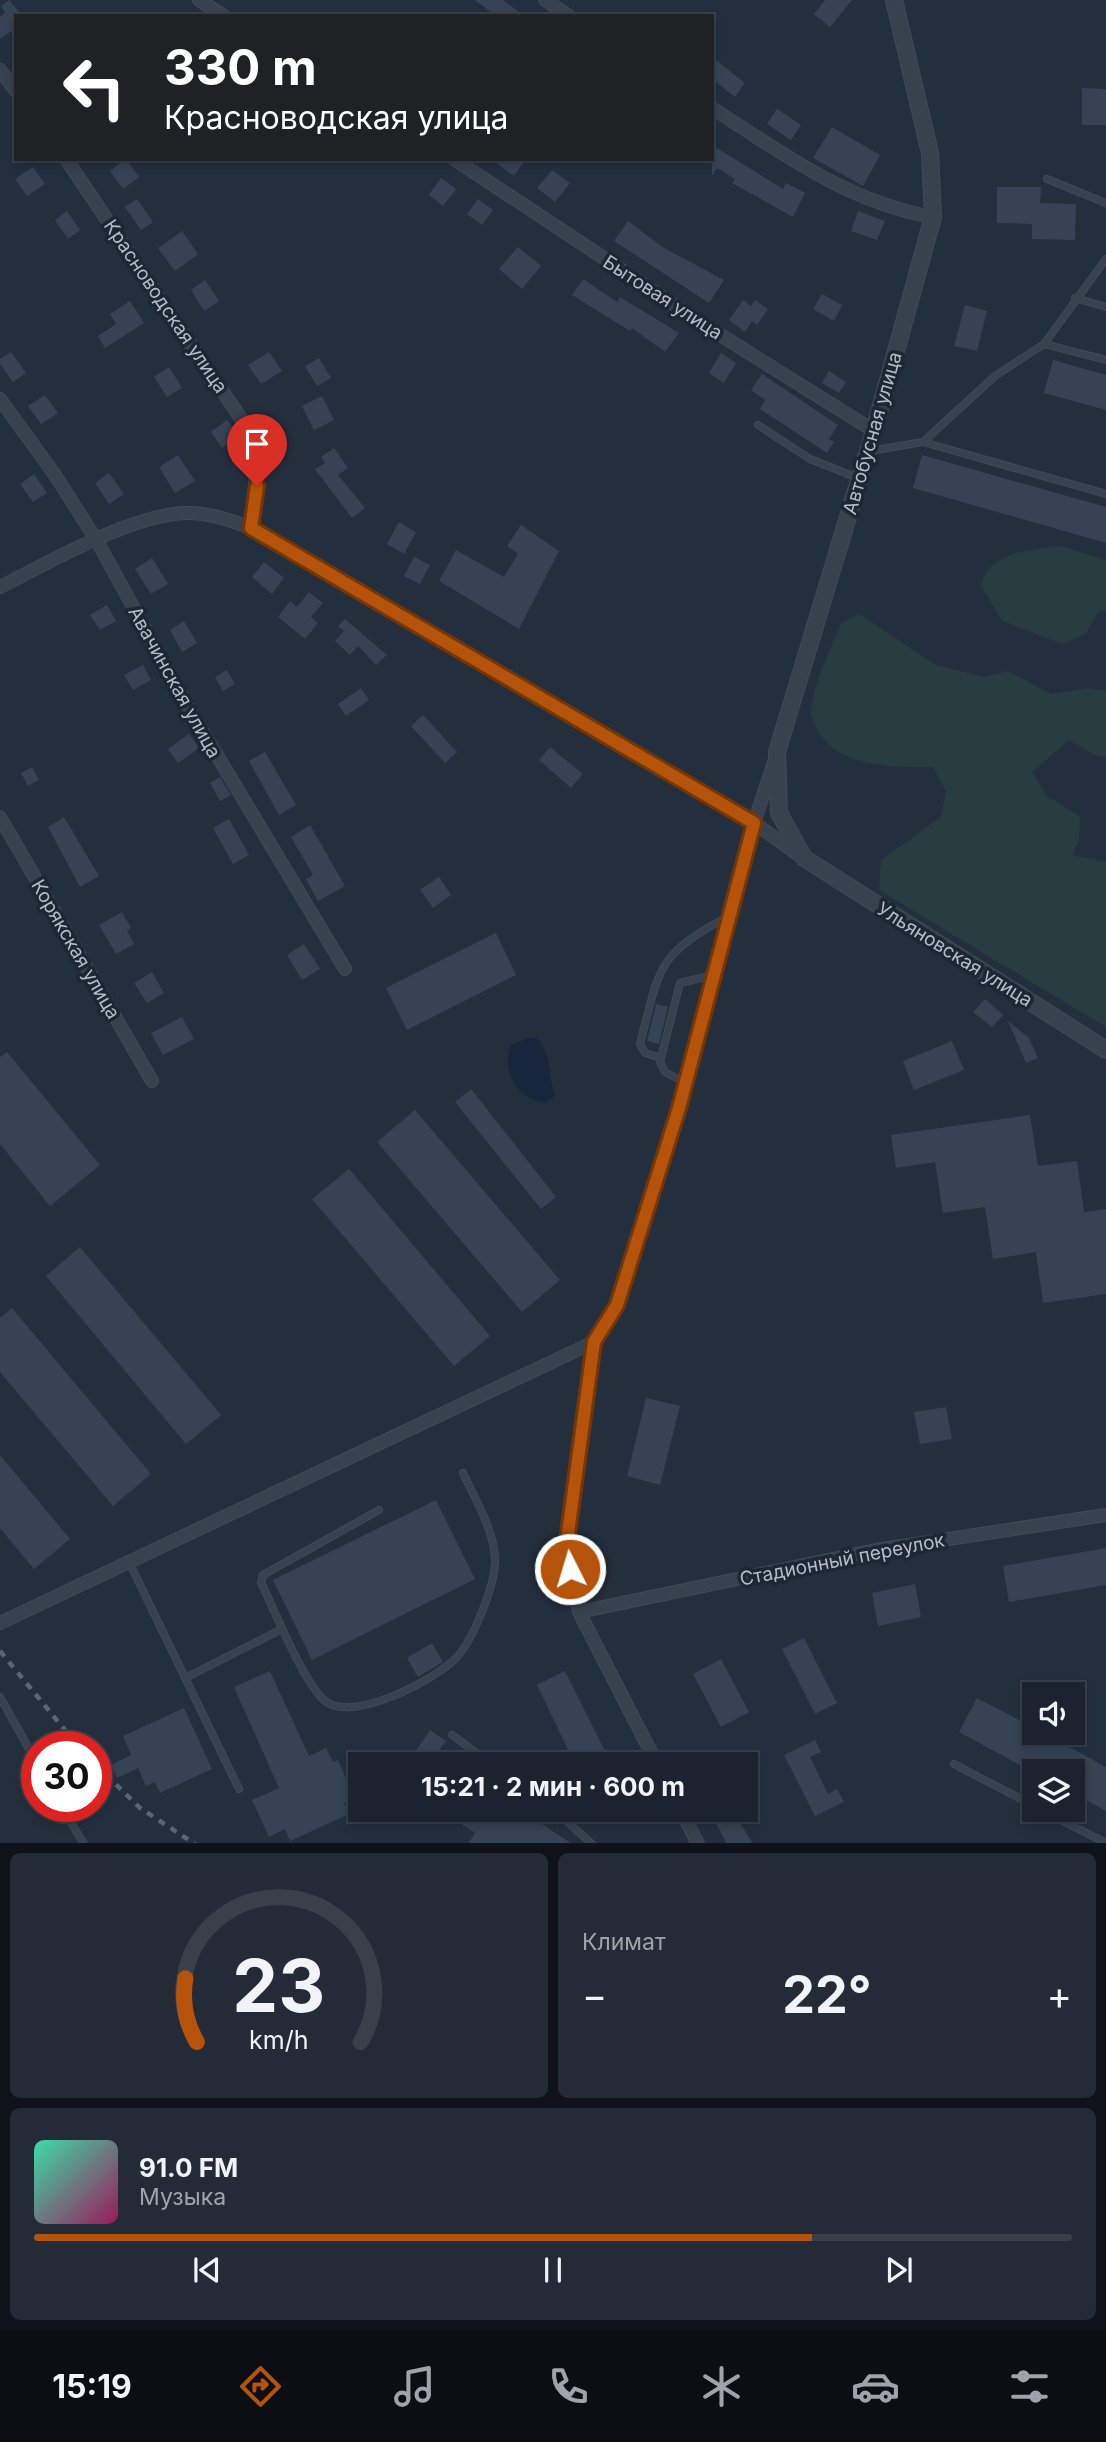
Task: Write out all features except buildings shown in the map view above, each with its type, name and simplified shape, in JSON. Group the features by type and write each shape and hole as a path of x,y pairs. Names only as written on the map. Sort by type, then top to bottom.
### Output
{"street":[{"path":"199,0 220,14"},
{"path":"545,0 566,14"},
{"name":"Автобусная улица","path":"804,858 779,813 777,752 868,451 933,218 930,153 894,0"},
{"path":"0,70 14,88"},
{"path":"714,109 819,177 858,197 897,211 933,218"},
{"name":"Красноводская улица","path":"67,161 246,426 257,465 251,528"},
{"name":"Бытовая улица","path":"457,161 711,329 874,430"},
{"name":"Авачинская улица","path":"0,399 55,475 97,541 234,787 345,968"},
{"path":"0,587 138,522 184,513 222,517 251,528 754,823 804,858"},
{"path":"651,1752 579,1612 566,1548 594,1342 617,1305 686,1083 754,823 777,752"},
{"name":"Корякская улица","path":"0,817 152,1081"},
{"name":"Ульяновская улица","path":"804,858 1106,1050"},
{"path":"0,1623 594,1342"},
{"name":"Стадионный переулок","path":"579,1612 876,1550 1106,1515"},
{"path":"687,1822 698,1843"}],"lane":[{"path":"1047,179 1106,203"},
{"path":"923,442 995,376 1044,344 1106,259"},
{"path":"1075,298 1106,307"},
{"path":"1044,344 1106,360"},
{"path":"758,425 810,459 860,478"},
{"path":"868,451 923,442 1106,494"},
{"path":"661,1058 645,1053 640,1044 662,968 669,957 689,939 731,915"},
{"path":"686,1083 661,1068 661,1058 680,983 716,975"},
{"path":"379,1510 263,1575 261,1582 282,1629 324,1701 341,1709 355,1709 418,1685 449,1665 460,1654 478,1619 495,1563 492,1539 463,1473"},
{"path":"129,1562 239,1789"},
{"path":"186,1678 282,1629"},
{"path":"0,1697 21,1734"},
{"path":"453,1735 476,1752"},
{"path":"954,1764 1022,1800"},
{"path":"71,1822 84,1843"},
{"path":"568,1822 592,1843"},
{"path":"1065,1822 1106,1843"}],"green space":[{"path":"1061,546 1106,560 1106,611 1099,611 1085,634 1063,644 1002,621 981,585 986,573 1002,559 1024,551"},
{"path":"859,614 936,665 983,677 1008,671 1051,694 1089,688 1106,691 1106,757 1093,754 1069,740 1032,772 1047,796 1080,816 1079,840 1072,855 1106,862 1106,1027 879,890 881,860 941,817 946,791 933,767 884,765 850,757 824,740 816,727 811,711 823,666 841,623"}],"water":[{"path":"527,1038 537,1038 547,1058 555,1096 545,1103 526,1096 519,1090 510,1074 508,1055 511,1045"}],"railway":[{"path":"0,1651 66,1731"},
{"path":"112,1781 140,1808 193,1843"}],"route":[{"path":"257,486 251,528 754,823 679,1108 617,1305 594,1342 566,1548 570,1569"}]}
